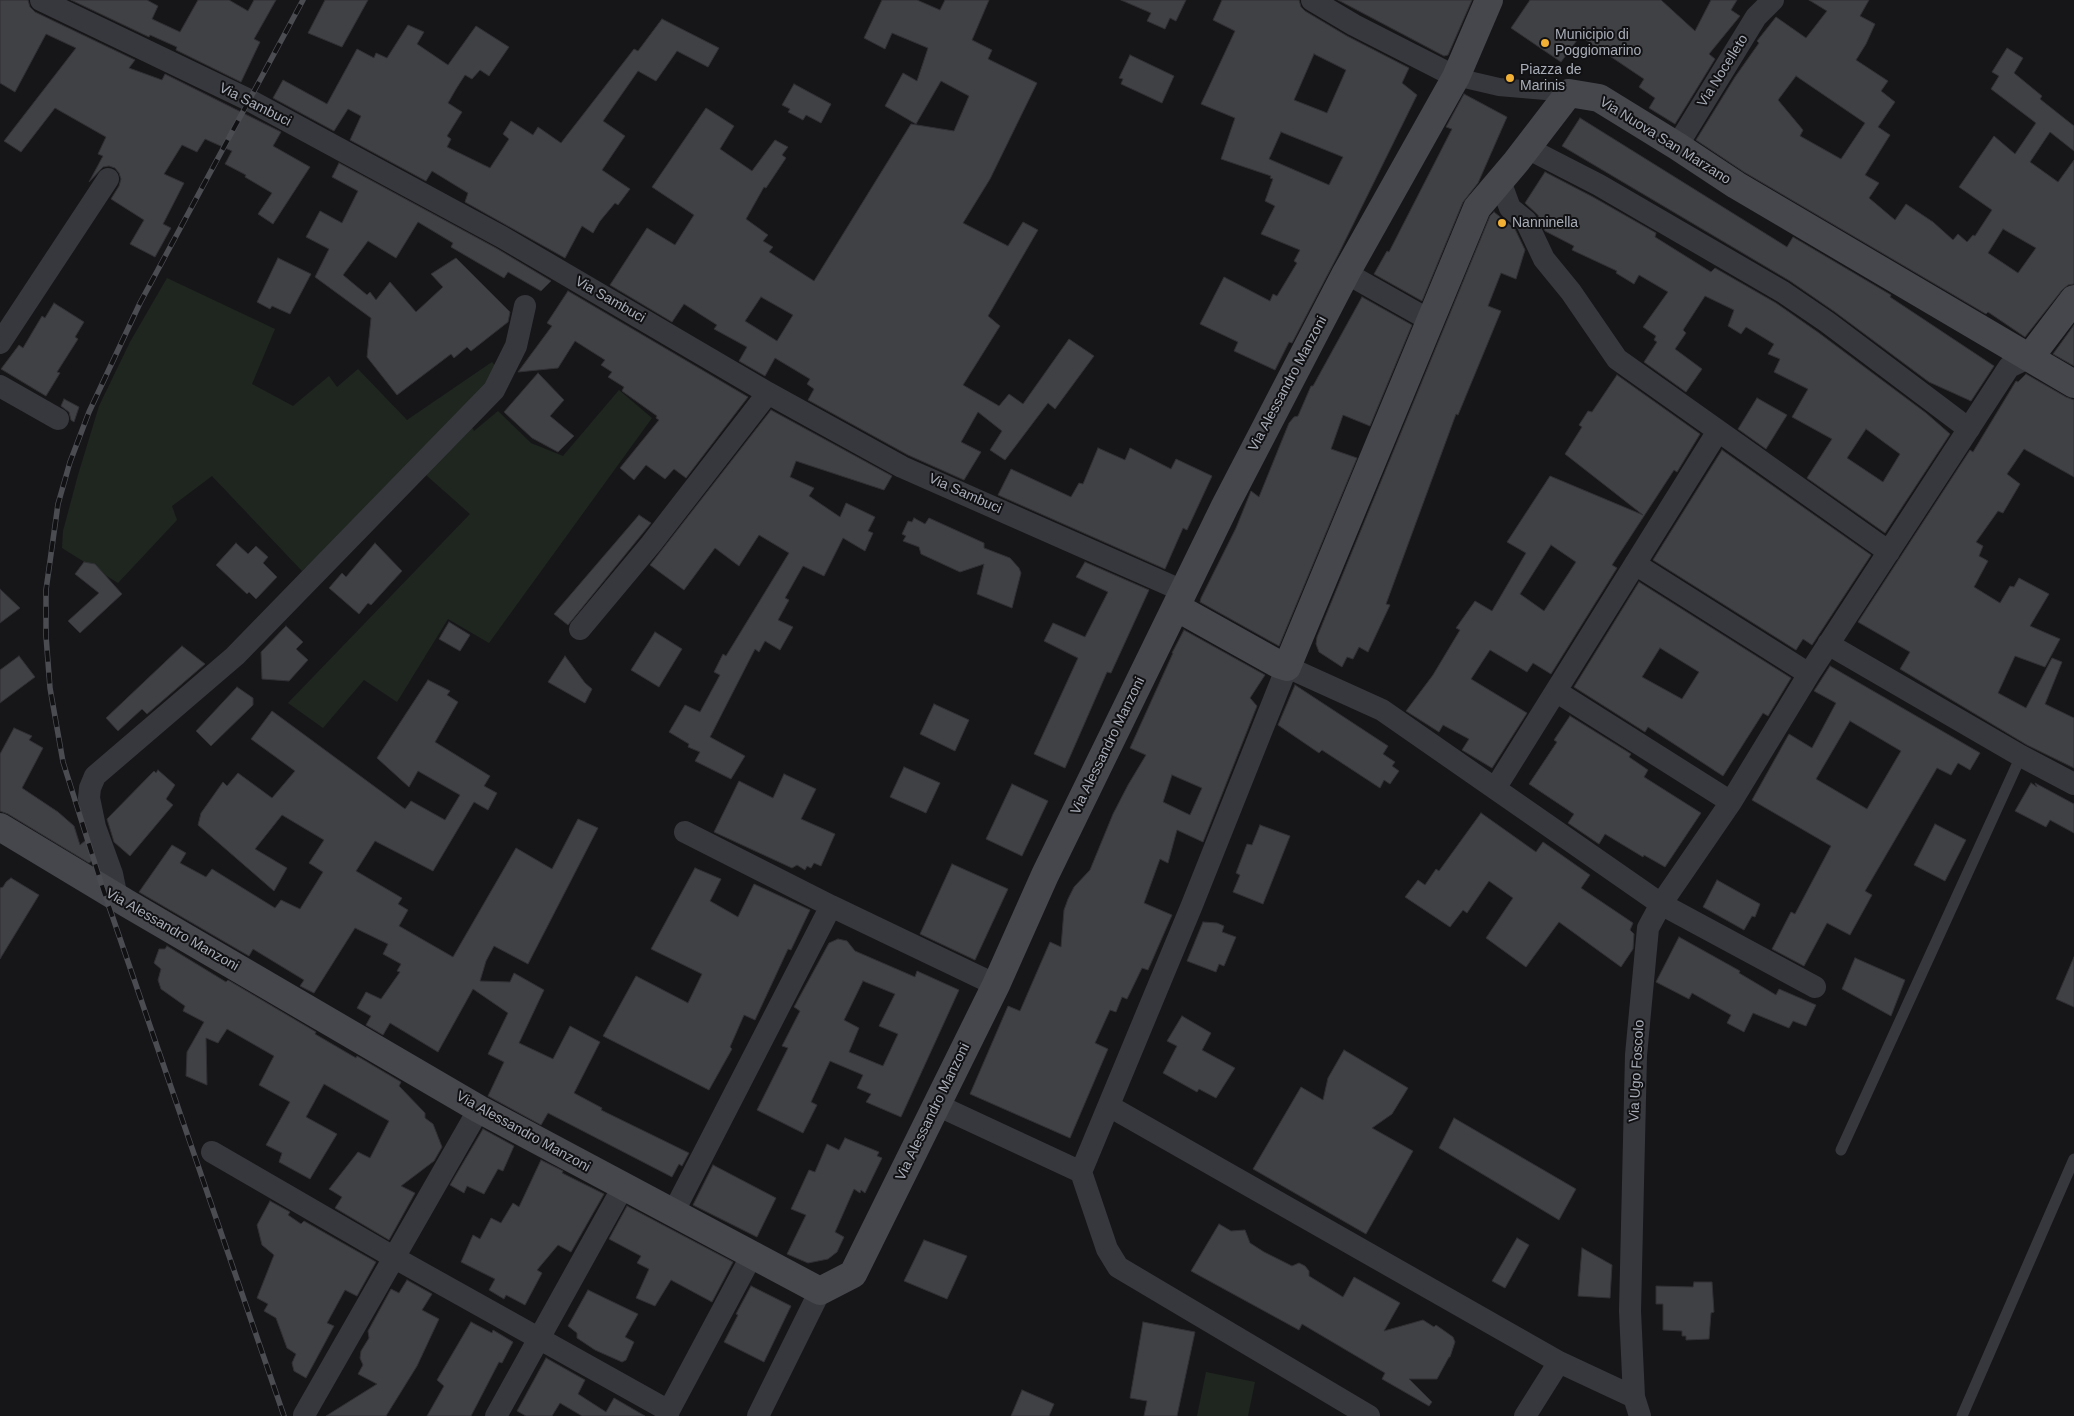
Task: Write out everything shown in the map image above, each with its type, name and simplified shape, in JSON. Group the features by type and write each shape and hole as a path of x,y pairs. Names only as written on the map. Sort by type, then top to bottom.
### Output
{"main road":[{"name":"Via Alessandro Manzoni","path":"0,827 117,898 479,1109 820,1291 853,1274 996,985 1045,875 1225,506 1346,273 1456,77 1489,0"},
{"name":"Via Nuova San Marzano","path":"1569,93 1600,98 1736,185 2074,384"},
{"path":"1179,599 1278,664 1287,667 1477,208 1527,148 1569,93"},
{"path":"2030,357 2074,299"}],"street":[{"name":"Via Sambuci","path":"41,0 249,100 485,227 768,393 902,467 1179,599"},
{"path":"1312,0 1354,25 1456,77 1499,87 1569,93"},
{"name":"Via Nocelleto","path":"1677,146 1756,17 1773,0"},
{"path":"1527,148 1599,185 1783,292 1827,322 1969,429"},
{"path":"0,343 108,179"},
{"path":"1500,181 1510,208 1526,221 1544,258 1571,292 1617,359 1889,552"},
{"path":"1346,273 1431,321"},
{"path":"117,898 112,874 95,827 89,798 90,788 95,776 235,656 494,390 516,346 525,306"},
{"name":"Via Ugo Foscolo","path":"1637,1406 1630,1311 1636,1055 1648,928 1661,904 1731,802 1828,644 2009,367 2030,357"},
{"path":"0,386 58,419"},
{"path":"580,629 651,544 768,393"},
{"path":"1496,788 1718,432"},
{"path":"1635,564 1809,674"},
{"path":"1828,644 2021,756 2074,784"},
{"path":"1369,1416 1118,1267 1107,1249 1081,1172 1192,905 1287,667 1382,710 1661,904 1815,987"},
{"path":"1557,692 1731,802"},
{"path":"685,832 831,906 996,985"},
{"path":"673,1213 831,906"},
{"path":"936,1105 1081,1172"},
{"path":"1109,1106 1637,1406"},
{"path":"304,1415 479,1109"},
{"path":"212,1152 395,1258 540,1338 668,1413 752,1255"},
{"path":"496,1416 623,1187"},
{"path":"758,1416 820,1291"},
{"path":"1525,1416 1559,1362"}],"lane":[{"path":"1840,1150 2021,756"},
{"path":"1962,1416 2074,1159"}],"shaded area":[{"path":"167,278 275,329 252,384 293,406 329,376 337,387 358,369 407,420 492,362 503,375 465,414 474,431 498,411 531,443 563,456 619,390 652,418 489,643 448,619 397,702 364,680 323,728 288,703 470,514 417,467 302,571 212,476 172,506 177,520 118,583 62,548 63,531 99,406 130,342"},
{"path":"1206,1372 1255,1382 1248,1416 1197,1416"}],"building":[{"path":"0,0 28,0 30,7 35,12 135,60 129,68 162,80 165,74 281,132 273,146 310,167 273,224 258,214 272,193 245,177 246,175 225,164 232,151 205,139 197,152 182,145 164,174 184,183 163,224 171,228 155,257 130,244 144,220 111,199 121,179 115,168 103,167 89,182 103,156 98,154 106,137 55,108 21,152 4,141 76,48 46,34 15,92 0,83"},
{"path":"71,0 147,0 158,6 152,19 180,32 198,0 229,0 248,11 254,0 276,0 254,39 260,42 241,82 176,50 177,47 150,35 149,37"},
{"path":"325,0 368,0 342,47 308,33"},
{"path":"882,0 917,0 940,10 945,0 989,0 972,40 992,50 988,59 1037,83 990,179 963,223 1008,246 1023,222 1038,230 988,316 1000,326 963,385 999,406 1009,394 1023,404 1069,339 1094,356 1055,409 1048,403 1005,460 990,450 1002,431 978,412 961,442 981,452 964,480 908,455 808,400 814,389 807,384 810,379 775,358 765,376 739,361 747,347 714,329 717,325 684,304 672,322 610,285 647,228 675,245 694,215 652,187 706,108 734,126 720,149 752,171 775,140 788,147 782,155 786,158 766,188 764,187 746,219 768,235 763,241 773,247 769,252 814,281 911,124 954,131 969,96 941,81 916,124 885,106 903,73 917,81 928,48 892,33 885,49 864,38","holes":["761,297 793,315 777,341 745,321"]},
{"path":"1121,0 1186,0 1176,21 1170,18 1165,29 1147,21 1151,13"},
{"path":"1222,0 1299,0 1301,7 1305,11 1347,36 1409,68 1402,83 1417,95 1339,253 1292,343 1289,342 1275,370 1234,351 1238,342 1200,324 1224,277 1270,301 1273,294 1277,296 1297,263 1294,261 1300,250 1261,234 1275,206 1265,201 1273,179 1270,178 1271,176 1221,159 1235,118 1201,104 1235,31 1213,20","holes":["1314,54 1346,70 1327,113 1294,100","1281,132 1343,157 1329,185 1269,159"]},
{"path":"1338,0 1472,0 1448,55 1444,56"},
{"path":"1530,0 1661,0 1695,31 1711,0 1737,0 1731,10 1740,16 1709,54 1715,59 1675,124 1649,108 1655,98 1639,87 1644,79 1580,36 1561,62 1511,28"},
{"path":"1809,0 1869,0 1860,16 1875,24 1856,60 1888,81 1881,91 1895,102 1878,127 1890,135 1865,175 1879,183 1869,198 1895,220 1906,204 1933,222 1953,240 1958,234 1967,242 1973,235 1975,236 1992,210 1959,187 1994,136 2015,154 2036,123 1991,89 1999,76 1992,72 2007,48 2023,58 2014,73 2042,96 2040,99 2074,126 2074,151 2050,132 2030,162 2058,182 2074,160 2074,284 2068,285 2062,290 2025,337 1988,312 1986,314 1744,172 1696,140 1735,77 1759,43 1757,41 1776,17 1806,38 1827,11","holes":["1796,76 1865,123 1841,159 1800,136 1803,130 1778,100","2003,229 2036,248 2018,273 1988,253"]},
{"path":"662,19 719,48 708,67 677,51 656,81 638,71 603,121 625,136 602,170 630,189 618,205 615,203 593,233 582,226 565,258 465,202 468,193 432,171 426,181 350,140 361,116 348,109 334,131 273,98 283,80 327,104 357,49 374,58 376,53 387,58 408,25 424,32 417,44 448,65 476,26 509,47 489,76 480,70 472,79 465,75 456,89 448,103 462,112 447,136 451,139 447,147 490,168 509,139 503,134 511,121 533,135 538,127 561,143 634,49 638,51"},
{"path":"1130,55 1174,76 1162,103 1121,84 1123,79 1119,78"},
{"path":"794,84 831,104 821,123 806,115 803,120 788,112 790,109 782,105"},
{"path":"1464,94 1507,117 1478,183 1463,202 1422,301 1374,274 1387,251 1389,252 1452,129 1446,127"},
{"path":"1580,118 1787,247 1793,237 1891,295 1890,297 1994,366 1971,401 1929,382 1790,281 1562,146"},
{"path":"339,163 496,248 551,281 541,291 508,272 504,278 451,247 453,243 418,222 396,258 368,241 343,275 367,295 370,292 376,300 390,282 416,312 443,287 431,274 456,258 510,312 508,322 471,351 467,347 454,358 451,354 397,395 367,357 371,318 315,277 329,249 306,237 320,211 342,223 358,191 332,177"},
{"path":"1545,172 1593,197 1656,233 1655,237 1711,272 1715,268 1776,303 1926,413 1950,434 1885,533 1807,478 1832,439 1792,417 1808,389 1774,372 1780,359 1768,354 1774,344 1746,327 1741,334 1728,326 1734,310 1705,296 1683,330 1686,333 1675,349 1702,369 1686,392 1644,362 1657,342 1654,340 1656,336 1643,327 1668,292 1639,275 1634,284 1616,273 1617,271 1572,250 1574,246 1545,231 1538,215 1525,203","holes":["1866,429 1900,454 1883,482 1847,458"]},
{"path":"1494,212 1515,229 1525,250 1516,279 1501,273 1488,306 1501,311 1458,415 1456,414 1386,604 1390,605 1368,652 1359,647 1353,659 1347,657 1342,667 1319,652 1316,644 1317,637 1490,216"},
{"path":"278,258 311,274 290,314 272,306 270,309 257,302"},
{"path":"568,291 748,397 686,478 674,469 665,479 646,465 634,480 620,468 659,420 656,418 657,416 622,391 624,387 608,377 612,372 601,365 605,360 575,341 558,368 518,372 552,326 547,323"},
{"path":"1362,297 1412,325 1370,426 1343,415 1331,449 1357,458 1279,646 1200,602 1236,528 1251,491 1259,497 1289,423 1294,417 1298,416 1311,386 1313,386"},
{"path":"54,303 84,322 75,337 78,339 57,372 60,373 46,396 1,369 19,345 23,348 42,316 45,318"},
{"path":"2074,325 2074,366 2053,354"},
{"path":"538,373 564,400 550,416 574,436 558,452 532,438 504,412"},
{"path":"2026,374 2074,400 2074,477 2024,449 2007,474 2020,484 2003,513 1998,511 1976,542 1983,546 1979,556 1988,561 1974,587 2000,603 2010,586 2014,587 2019,578 2049,594 2030,626 2060,639 2045,667 2015,656 1998,693 2026,708 2052,658 2062,662 2045,704 2074,718 2074,768 2027,745 1900,669 1910,652 1858,622 1970,450 1973,452 2016,381 2018,382"},
{"path":"1617,375 1700,434 1677,472 1674,470 1612,565 1617,568 1551,674 1533,663 1527,672 1490,650 1471,679 1527,713 1492,768 1462,750 1469,739 1443,725 1439,732 1406,711 1433,675 1460,630 1456,628 1475,601 1492,611 1526,553 1507,542 1550,476 1643,515 1565,454 1582,427 1579,425 1588,411 1592,412","holes":["1551,545 1576,562 1544,611 1520,594"]},
{"path":"1757,398 1787,415 1766,449 1738,429"},
{"path":"64,399 79,407 74,422 71,420 69,412 61,406"},
{"path":"771,410 892,476 884,490 796,461 790,477 814,488 809,496 840,517 846,503 875,517 868,531 873,533 865,551 843,538 824,576 803,566 785,598 789,600 778,620 793,627 780,650 765,641 759,652 755,649 710,737 745,756 731,779 695,761 700,752 688,747 689,744 669,732 685,705 700,712 720,675 714,672 723,654 726,656 789,553 759,535 739,566 715,548 684,590 650,565"},
{"path":"1098,448 1125,460 1130,448 1171,469 1176,459 1212,476 1187,530 1183,528 1165,569 998,495 1011,469 1071,497 1079,483 1083,484"},
{"path":"1722,450 1871,555 1812,645 1803,639 1796,650 1653,560"},
{"path":"639,515 651,523 568,625 554,614"},
{"path":"914,518 925,524 929,518 984,543 984,548 1010,558 1021,573 1012,608 977,594 984,564 960,572 921,554 919,547 903,541 906,536 902,534 908,521 912,522"},
{"path":"236,543 248,554 256,546 268,557 263,563 277,577 256,599 249,592 247,594 216,565"},
{"path":"375,543 402,571 371,605 368,603 359,614 329,588 342,573 346,577"},
{"path":"84,562 95,564 122,594 80,633 68,621 99,593 75,574"},
{"path":"1085,562 1149,590 1111,673 1107,672 1065,768 1034,754 1078,658 1044,641 1053,623 1085,637 1108,592 1076,577"},
{"path":"1639,582 1791,678 1768,716 1763,713 1723,776 1648,727 1645,732 1574,687","holes":["1660,648 1699,672 1682,699 1642,677"]},
{"path":"0,589 20,608 0,623"},
{"path":"449,622 470,635 460,651 439,639"},
{"path":"286,626 303,642 296,649 308,660 289,681 262,679 261,652"},
{"path":"1184,630 1265,675 1250,698 1257,706 1203,842 1177,830 1168,863 1160,859 1144,903 1172,915 1148,970 1142,968 1127,999 1122,997 1116,1012 1110,1010 1095,1043 1108,1049 1070,1138 970,1094 1008,1006 1020,1011 1050,942 1061,947 1064,910 1068,899 1074,887 1090,870 1113,814 1146,755 1130,748","holes":["1172,775 1202,788 1190,815 1163,802"]},
{"path":"655,632 682,649 659,687 631,670"},
{"path":"182,646 205,664 147,714 142,709 118,731 106,718"},
{"path":"19,656 35,677 0,703 0,670"},
{"path":"565,656 585,683 592,689 585,703 548,682"},
{"path":"1830,666 1980,753 1970,770 1958,763 1951,775 1937,768 1865,891 1872,895 1850,935 1827,923 1804,966 1772,949 1791,912 1795,914 1831,846 1752,800 1789,734 1812,748 1836,703 1814,691","holes":["1850,721 1901,751 1867,809 1816,779"]},
{"path":"428,680 450,691 447,695 458,702 435,742 490,776 484,786 497,793 488,810 474,802 433,871 375,841 356,871 402,898 398,904 408,910 399,926 453,957 516,848 552,869 578,819 598,828 528,964 494,946 486,961 480,981 510,982 514,973 544,990 519,1043 553,1059 570,1026 600,1042 574,1093 602,1108 601,1110 689,1153 682,1166 679,1164 672,1177 548,1113 541,1125 488,1096 504,1062 488,1054 508,1013 473,989 438,1052 390,1023 383,1035 366,1025 371,1016 357,1008 366,992 381,999 400,972 397,971 401,964 383,954 388,944 355,928 314,993 300,986 304,980 253,949 249,956 139,892 172,845 186,853 180,863 206,877 212,869 275,908 281,900 300,909 323,872 309,863 324,840 282,815 255,849 287,868 274,891 198,825 201,813 223,782 227,786 238,773 272,798 295,771 251,739 272,711 405,809 411,801 445,820 460,795 418,771 409,787 377,758"},
{"path":"1295,685 1388,746 1383,754 1395,762 1392,766 1399,771 1390,784 1384,780 1380,788 1322,750 1319,753 1278,725"},
{"path":"237,687 253,698 253,705 211,746 196,731"},
{"path":"934,704 969,720 955,751 920,734"},
{"path":"1570,716 1631,754 1629,757 1648,770 1644,777 1701,813 1665,867 1644,855 1643,857 1605,834 1599,844 1568,823 1574,814 1529,784 1557,742 1554,740"},
{"path":"14,728 32,736 29,740 43,748 22,788 58,812 74,826 80,845 86,840 93,860 89,863 0,811 0,754"},
{"path":"904,767 940,783 926,813 890,797"},
{"path":"158,770 175,785 166,799 173,805 130,856 114,842 107,819 154,771 156,773"},
{"path":"784,774 816,789 801,819 835,834 821,866 814,863 811,868 807,866 805,870 797,865 792,868 714,832 739,781 773,798"},
{"path":"2031,783 2037,787 2035,783 2074,804 2074,833 2050,820 2046,827 2015,811"},
{"path":"1012,784 1048,801 1022,856 986,839"},
{"path":"1481,813 1536,852 1543,842 1590,875 1581,888 1633,923 1630,930 1634,934 1633,949 1621,967 1559,922 1526,967 1486,938 1513,898 1489,881 1467,913 1463,910 1450,927 1405,897 1418,880 1425,885 1436,869 1439,871"},
{"path":"1935,824 1966,840 1945,881 1914,865"},
{"path":"1260,825 1290,836 1263,904 1233,892 1240,875 1236,873 1247,844 1252,845"},
{"path":"952,864 1008,889 975,960 920,934"},
{"path":"695,868 721,879 710,901 738,917 754,884 810,910 791,950 788,949 755,1020 744,1015 730,1047 732,1049 709,1090 603,1036 636,976 688,1003 702,974 651,949"},
{"path":"11,878 39,895 0,959 0,888"},
{"path":"1717,880 1760,904 1755,917 1752,916 1744,930 1703,907"},
{"path":"1203,922 1217,923 1224,926 1222,932 1236,937 1224,966 1219,964 1216,972 1187,961"},
{"path":"1679,937 1740,971 1739,973 1776,995 1779,989 1816,1005 1806,1026 1793,1021 1789,1028 1753,1013 1744,1032 1727,1023 1731,1015 1692,993 1689,999 1656,982"},
{"path":"838,939 847,941 855,951 915,977 917,971 959,990 901,1117 866,1102 871,1094 857,1088 863,1075 830,1061 811,1102 817,1105 803,1133 757,1110 788,1048 782,1046 800,1011 794,1007 829,943","holes":["863,981 895,994 879,1026 898,1034 883,1066 849,1052 859,1028 844,1020"]},
{"path":"167,946 226,982 228,980 316,1032 315,1034 356,1058 357,1056 401,1082 399,1086 425,1113 425,1118 433,1124 442,1147 434,1161 401,1186 415,1193 389,1240 335,1208 342,1197 329,1189 358,1152 370,1158 389,1121 324,1084 306,1117 337,1134 310,1179 279,1162 282,1153 266,1145 290,1102 259,1085 274,1056 227,1029 218,1043 206,1038 207,1085 186,1076 187,1052 204,1022 183,1011 185,1006 161,989 158,980 161,969 154,963 159,949 165,949"},
{"path":"2074,957 2074,1007 2056,999"},
{"path":"1855,958 1905,980 1891,1016 1842,989"},
{"path":"1182,1016 1211,1033 1202,1050 1235,1068 1216,1098 1199,1089 1197,1092 1163,1073 1177,1046 1167,1041"},
{"path":"1344,1050 1408,1088 1392,1114 1372,1128 1413,1151 1366,1234 1253,1169 1301,1087 1323,1100 1328,1078"},
{"path":"1454,1118 1576,1189 1559,1220 1439,1148"},
{"path":"483,1129 514,1146 503,1171 498,1169 484,1194 467,1186 464,1193 450,1185"},
{"path":"845,1138 879,1152 877,1156 882,1158 865,1193 861,1190 860,1193 854,1189 835,1232 844,1237 837,1252 828,1259 808,1263 787,1254 806,1215 791,1209 809,1170 815,1172 827,1144 839,1150"},
{"path":"541,1160 604,1194 571,1252 558,1245 537,1270 542,1273 525,1305 506,1295 504,1299 489,1290 495,1279 461,1262 473,1235 480,1239 491,1218 501,1223 513,1203 519,1207"},
{"path":"713,1165 776,1198 757,1237 693,1205"},
{"path":"270,1201 290,1212 288,1215 301,1224 304,1221 376,1262 357,1296 345,1290 327,1323 334,1326 306,1378 294,1371 292,1363 296,1354 287,1348 276,1318 264,1311 268,1304 257,1298 274,1255 262,1245 257,1225"},
{"path":"627,1206 733,1262 712,1302 671,1280 655,1306 636,1298 649,1269 637,1263 641,1256 609,1239"},
{"path":"1219,1224 1231,1231 1245,1230 1250,1243 1292,1266 1299,1263 1305,1266 1309,1271 1309,1276 1343,1297 1354,1277 1400,1303 1384,1331 1423,1320 1434,1327 1436,1325 1453,1337 1455,1342 1450,1357 1437,1379 1409,1379 1432,1402 1429,1406 1382,1379 1385,1373 1302,1324 1299,1330 1191,1271"},
{"path":"1517,1238 1529,1245 1505,1288 1492,1281"},
{"path":"924,1240 967,1256 947,1299 904,1281"},
{"path":"1582,1248 1612,1265 1610,1298 1578,1296"},
{"path":"407,1280 432,1294 422,1310 439,1319 417,1366 386,1416 326,1416 377,1384 358,1374 363,1365 360,1358 361,1351 369,1338 368,1331 391,1289 399,1293"},
{"path":"1694,1282 1712,1282 1714,1312 1711,1313 1709,1339 1686,1340 1686,1336 1682,1336 1682,1331 1663,1330 1663,1304 1656,1304 1656,1286 1693,1287"},
{"path":"751,1286 791,1306 764,1362 724,1342"},
{"path":"588,1290 638,1314 625,1337 634,1342 626,1360 622,1362 595,1350 577,1338 577,1333 568,1326"},
{"path":"471,1322 492,1333 493,1330 513,1342 502,1363 499,1362 471,1416 427,1416 444,1386 437,1380"},
{"path":"1143,1322 1195,1332 1177,1416 1144,1416 1147,1401 1130,1398"},
{"path":"546,1358 585,1380 578,1394 606,1412 614,1398 645,1416 582,1416 560,1403 552,1416 526,1416 517,1411"},
{"path":"1022,1390 1054,1404 1049,1416 1011,1416"}],"railway":[{"path":"284,1416 103,889 63,762 50,688 46,636 46,590 58,504 70,462 89,412 140,303 303,0"}],"place":[{"name":"Municipio di Poggiomarino","path":"1545,43"},
{"name":"Piazza de Marinis","path":"1510,78"},
{"name":"Nanninella","path":"1502,223"}]}
